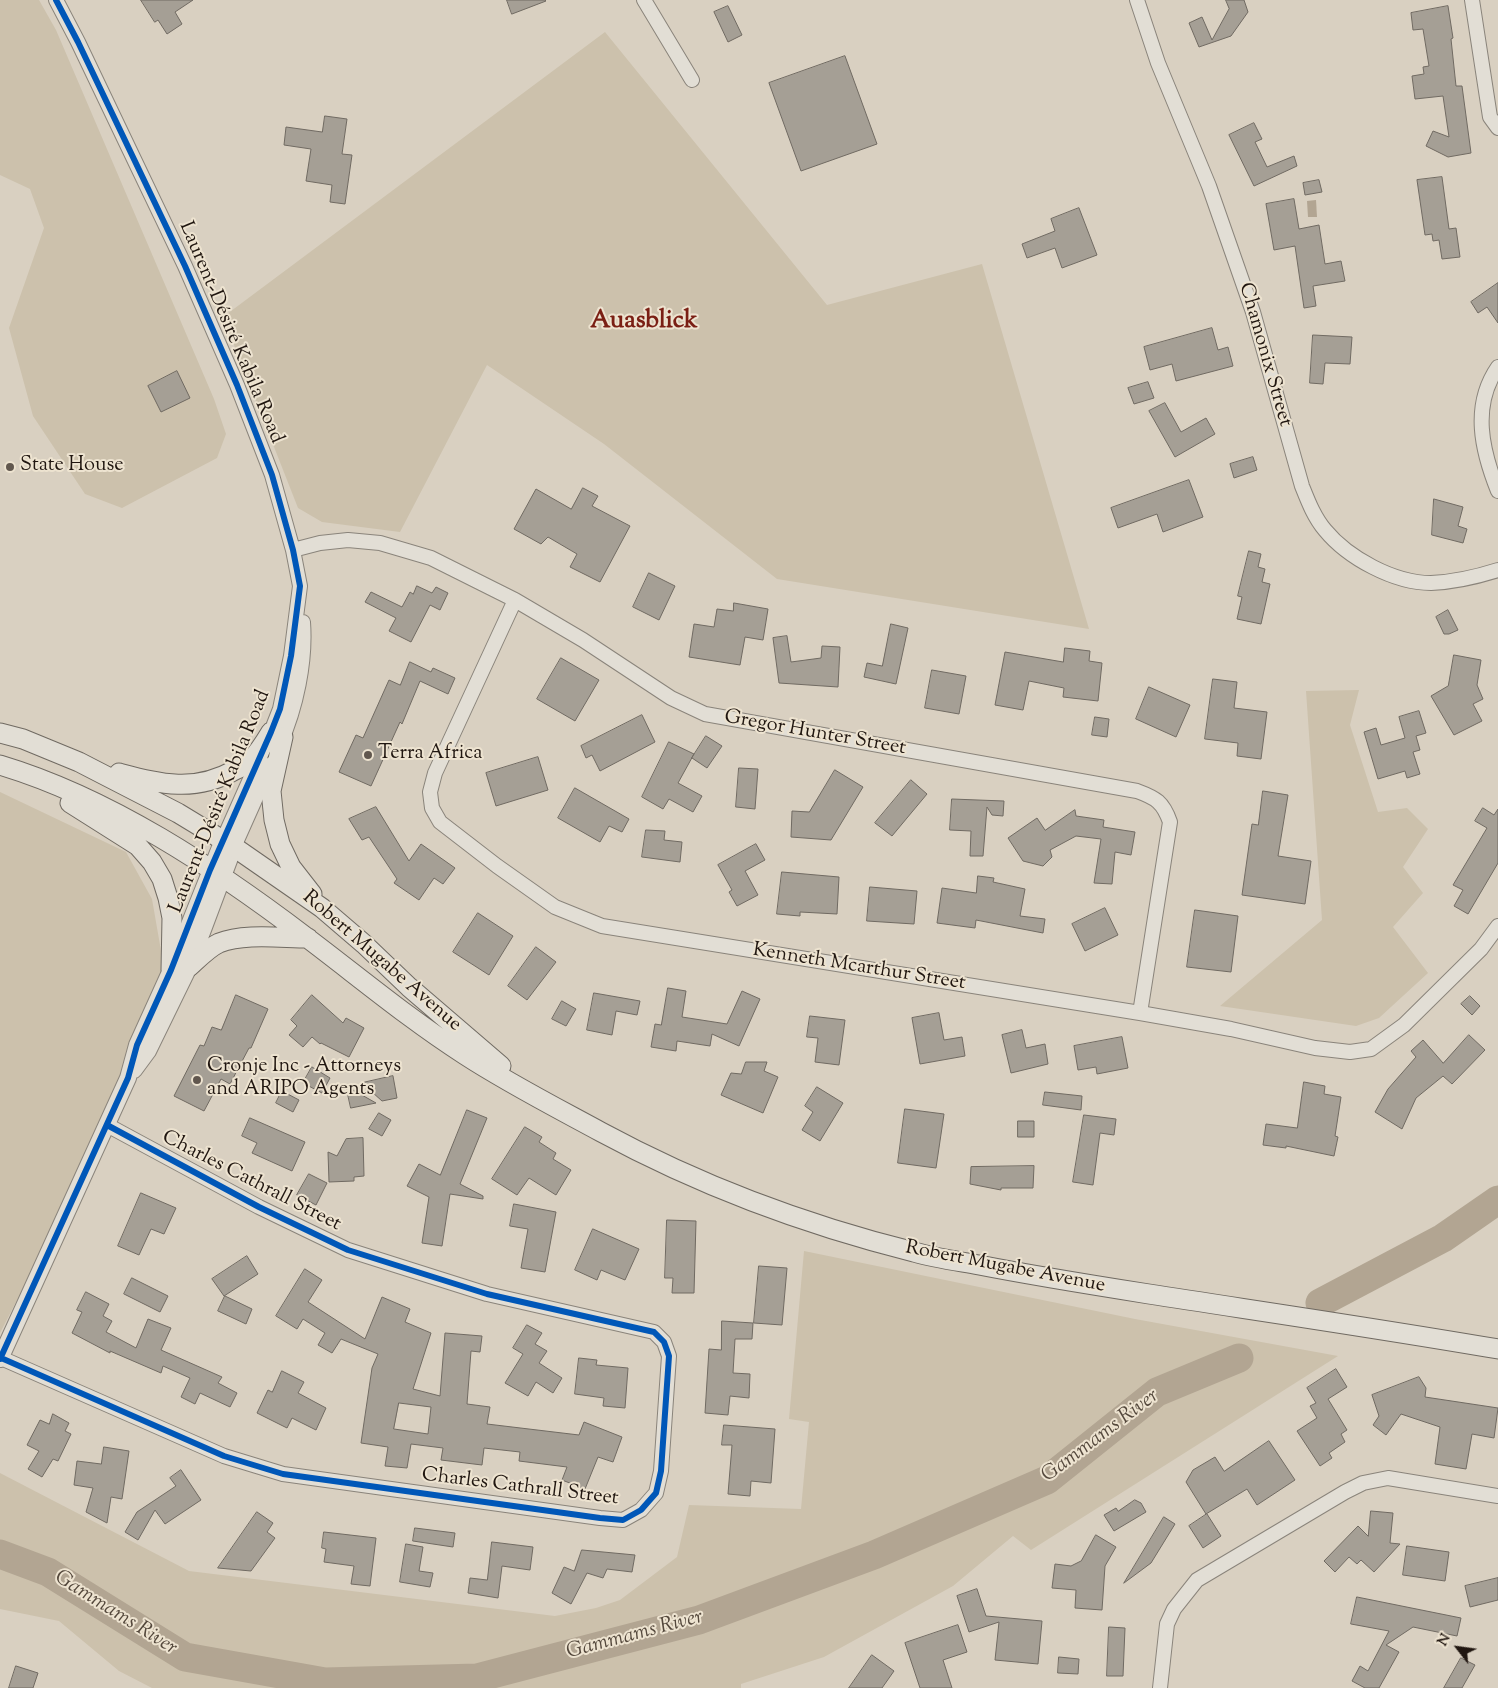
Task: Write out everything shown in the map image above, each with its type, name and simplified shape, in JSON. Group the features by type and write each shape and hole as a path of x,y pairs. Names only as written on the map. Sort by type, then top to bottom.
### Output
{"main road":[{"name":"Robert Mugabe Avenue","path":"0,733 23,739 79,762 145,795 228,844 322,908 364,944 409,987 539,1098"},
{"path":"79,762 150,781 186,785 204,784 220,779 250,762 277,735"},
{"path":"277,735 271,791 274,820 280,844 291,867 322,908"},
{"path":"0,765 87,812 138,846 152,862 162,879 170,904 180,968 218,944 234,938 308,938"},
{"name":"Robert Mugabe Avenue","path":"0,765 33,775 121,815 216,873 308,938 362,981 464,1054 539,1098 645,1154 726,1190 794,1217 918,1253 1045,1278 1498,1349"}],"street":[{"name":"Laurent-Désiré Kabila Road","path":"0,1359 128,1078 137,1045 180,968 228,844 277,735 280,709 286,687 300,586 272,475 237,385 185,266 56,0"},
{"path":"644,0 692,80"},
{"name":"Chamonix Street","path":"1136,0 1158,63 1210,186 1254,312 1302,486 1311,509 1341,548 1371,567 1398,578 1429,583 1458,581 1498,570"},
{"path":"1472,0 1490,117 1498,128"},
{"path":"1498,367 1490,379 1482,402 1481,429 1487,458 1498,492"},
{"name":"Gregor Hunter Street","path":"292,550 320,543 348,540 380,543 432,558 515,600 583,640 671,698 705,714 1137,791 1153,797 1165,808 1170,822 1140,1013"},
{"name":"Kenneth Mcarthur Street","path":"515,600 435,773 430,792 432,808 440,822 497,866 555,907 602,926 1140,1013 1315,1048 1350,1052 1371,1049 1404,1025 1481,950 1498,926"},
{"name":"Charles Cathrall Street","path":"0,1359 224,1456 283,1474 623,1520 641,1510 656,1493 661,1471 669,1356 664,1342 654,1332 487,1294 348,1250 259,1207 107,1125"},
{"path":"1160,1688 1167,1624 1174,1608 1197,1580 1345,1492 1363,1483 1388,1478 1498,1496"}],"shaded area":[{"path":"0,0 39,0 56,30 214,399 226,434 217,458 122,508 85,494 33,416 9,328 44,228 30,189 0,175"},
{"path":"605,32 827,305 982,264 1089,629 777,579 604,444 487,365 400,532 322,522 298,508 223,317"},
{"path":"1316,200 1317,217 1308,217 1307,201"},
{"path":"1359,690 1350,725 1378,812 1407,808 1428,829 1403,867 1423,893 1393,927 1428,973 1379,1018 1356,1026 1220,1006 1322,920 1306,691"},
{"path":"0,792 126,852 152,899 164,968 107,1125 0,1333"},
{"path":"804,1251 1135,1319 1338,1356 1031,1550 1013,1536 953,1586 824,1657 741,1684 741,1688 152,1688 119,1671 59,1621 0,1609 0,1473 189,1571 555,1616 596,1608 620,1600 677,1557 689,1505 801,1509 809,1422 789,1419"}],"building":[{"path":"141,0 193,0 175,12 182,24 167,34 158,20 155,22"},
{"path":"507,0 545,0 546,1 512,14"},
{"path":"1226,0 1244,0 1248,12 1231,36 1199,47 1189,23 1202,17 1212,40 1229,9"},
{"path":"728,6 742,35 728,42 714,12"},
{"path":"1448,6 1453,38 1451,39 1456,86 1462,86 1471,153 1448,157 1426,146 1433,131 1449,137 1443,96 1415,99 1412,76 1424,74 1423,67 1429,66 1423,29 1413,30 1411,13"},
{"path":"845,56 877,144 801,171 769,83"},
{"path":"325,116 347,119 342,154 352,155 345,204 330,202 332,185 306,181 311,149 284,145 286,127 322,132"},
{"path":"1254,123 1262,139 1255,142 1267,167 1294,156 1297,166 1254,186 1229,135"},
{"path":"1442,177 1449,229 1456,228 1460,257 1442,259 1439,240 1433,241 1432,234 1425,235 1417,180"},
{"path":"1319,180 1322,192 1305,195 1303,183"},
{"path":"1294,199 1299,229 1319,225 1325,264 1341,261 1345,281 1313,286 1316,306 1304,308 1295,246 1274,250 1266,204"},
{"path":"1079,208 1097,255 1062,268 1055,248 1027,258 1022,244 1055,231 1051,219"},
{"path":"1498,283 1498,323 1487,307 1478,313 1471,302"},
{"path":"1212,328 1218,350 1228,347 1233,366 1176,381 1172,364 1150,370 1144,347"},
{"path":"1313,335 1352,337 1350,364 1325,363 1323,384 1310,383"},
{"path":"177,371 190,398 161,412 148,386"},
{"path":"1148,382 1154,398 1134,404 1128,388"},
{"path":"1165,403 1181,432 1206,418 1215,434 1175,457 1149,411"},
{"path":"1253,457 1257,470 1234,478 1230,464"},
{"path":"1189,480 1203,517 1163,532 1157,514 1118,528 1111,508"},
{"path":"583,488 598,496 592,506 630,526 600,582 570,567 577,554 548,537 541,544 514,529 536,489 571,509"},
{"path":"1434,499 1463,507 1458,526 1467,529 1463,543 1432,535"},
{"path":"1249,551 1261,554 1258,567 1265,569 1262,582 1270,584 1261,624 1237,619 1242,597 1238,596"},
{"path":"649,573 675,586 659,620 633,607"},
{"path":"417,586 432,593 436,587 448,593 440,610 430,605 411,642 389,631 396,618 365,602 371,592 402,607 410,592 413,594"},
{"path":"734,603 768,609 763,640 745,637 740,665 689,657 694,624 714,627 717,609 733,611"},
{"path":"1448,610 1458,630 1444,634 1436,617"},
{"path":"891,624 908,628 896,684 864,677 867,663 882,666"},
{"path":"787,636 791,662 821,658 822,646 840,647 838,687 779,683 773,638"},
{"path":"1065,648 1090,651 1089,661 1102,663 1098,701 1063,697 1064,688 1029,681 1023,710 995,705 1005,652 1063,662"},
{"path":"1454,655 1481,660 1477,685 1483,699 1473,704 1482,721 1454,735 1431,696 1448,686"},
{"path":"561,658 599,680 575,721 537,699"},
{"path":"410,662 431,672 433,668 455,678 448,694 420,681 402,724 400,722 371,786 339,772 356,735 363,738 389,680 400,685"},
{"path":"932,670 966,676 959,714 925,708"},
{"path":"1213,679 1237,682 1234,708 1267,712 1261,759 1237,756 1238,743 1205,739"},
{"path":"1149,687 1190,705 1176,737 1136,719"},
{"path":"1419,711 1426,733 1416,736 1420,750 1413,752 1420,774 1407,778 1405,771 1378,779 1364,732 1376,728 1381,745 1405,738 1399,717"},
{"path":"642,715 655,742 600,771 592,755 586,758 581,746"},
{"path":"1095,717 1109,719 1107,737 1092,735"},
{"path":"706,736 722,746 707,768 692,758"},
{"path":"669,742 694,754 678,783 702,796 693,812 669,799 663,809 642,797"},
{"path":"538,757 548,790 496,806 486,773"},
{"path":"739,768 758,769 755,809 736,807"},
{"path":"835,770 863,787 831,840 791,837 792,811 809,812"},
{"path":"911,780 927,794 892,836 875,823"},
{"path":"575,788 629,819 622,832 609,826 600,842 558,818"},
{"path":"1263,791 1288,795 1278,856 1311,861 1305,904 1242,895 1252,824 1258,825"},
{"path":"952,799 1004,801 1003,816 992,815 987,807 983,856 970,856 971,831 950,830"},
{"path":"376,807 409,861 421,844 455,868 443,884 434,878 419,900 394,883 397,879 369,837 362,840 349,819"},
{"path":"1483,808 1494,815 1498,809 1498,863 1468,914 1454,906 1463,890 1453,885 1487,828 1475,821"},
{"path":"1075,810 1076,816 1104,820 1103,827 1135,832 1131,855 1115,852 1112,884 1094,883 1101,839 1076,836 1050,850 1052,857 1043,866 1023,861 1008,838 1037,818 1045,830"},
{"path":"646,830 665,831 664,840 682,842 680,862 642,857"},
{"path":"756,844 765,860 745,871 758,895 737,906 729,892 732,890 718,865"},
{"path":"782,872 839,877 837,914 800,912 800,916 777,914"},
{"path":"978,876 994,878 993,882 1025,889 1020,916 1045,919 1043,933 976,920 975,928 937,923 942,888 976,893"},
{"path":"870,887 917,891 914,924 867,921"},
{"path":"1105,908 1118,935 1085,951 1072,924"},
{"path":"1195,910 1238,916 1231,972 1187,967"},
{"path":"478,913 513,936 489,975 453,952"},
{"path":"536,947 556,962 527,1000 508,986"},
{"path":"668,988 686,991 682,1017 727,1024 742,991 760,999 739,1046 712,1034 710,1046 677,1041 676,1051 651,1047 655,1024 661,1025"},
{"path":"594,993 640,1001 637,1015 616,1011 612,1035 587,1030"},
{"path":"236,995 268,1009 251,1048 249,1048 230,1084 221,1079 204,1111 174,1096 200,1045 204,1046 212,1027 221,1030"},
{"path":"312,995 343,1023 346,1018 364,1028 349,1057 320,1044 312,1037 303,1047 289,1035 297,1026 291,1020"},
{"path":"1470,996 1480,1006 1472,1015 1461,1004"},
{"path":"562,1001 576,1009 566,1026 552,1019"},
{"path":"939,1013 944,1040 962,1037 965,1056 920,1064 912,1018"},
{"path":"810,1016 845,1020 839,1065 815,1062 818,1038 807,1037"},
{"path":"1022,1030 1026,1048 1045,1044 1048,1064 1011,1073 1002,1035"},
{"path":"1469,1035 1485,1050 1452,1084 1443,1076 1416,1098 1402,1129 1375,1112 1388,1089 1416,1057 1411,1051 1423,1040 1443,1063"},
{"path":"1122,1037 1128,1068 1097,1074 1096,1067 1078,1070 1074,1046"},
{"path":"746,1062 767,1062 764,1071 778,1077 763,1113 721,1095 731,1073 741,1074"},
{"path":"312,1067 330,1078 322,1093 303,1083"},
{"path":"393,1076 397,1098 382,1101 362,1083"},
{"path":"1304,1082 1325,1086 1324,1094 1341,1097 1335,1136 1338,1137 1334,1156 1286,1146 1286,1148 1263,1145 1266,1124 1297,1128"},
{"path":"346,1086 376,1103 351,1108"},
{"path":"817,1087 843,1103 820,1141 802,1130 813,1112 805,1106"},
{"path":"282,1091 299,1100 293,1112 276,1103"},
{"path":"1045,1092 1082,1096 1081,1110 1043,1105"},
{"path":"905,1109 944,1114 936,1168 898,1163"},
{"path":"467,1110 487,1118 460,1184 483,1196 483,1199 450,1194 442,1246 422,1243 429,1197 407,1186 419,1164 440,1175"},
{"path":"379,1113 391,1120 382,1136 369,1129"},
{"path":"1084,1115 1116,1119 1114,1135 1100,1133 1093,1185 1073,1182"},
{"path":"250,1118 305,1142 292,1171 252,1153 257,1143 242,1136"},
{"path":"1018,1121 1034,1121 1034,1137 1018,1137"},
{"path":"525,1127 542,1137 539,1142 556,1153 553,1159 571,1170 556,1195 529,1178 517,1195 492,1179"},
{"path":"363,1138 364,1176 354,1177 354,1181 329,1182 328,1152 337,1156 346,1139"},
{"path":"1034,1166 1033,1188 1001,1188 1001,1190 970,1184 971,1167"},
{"path":"309,1174 327,1183 316,1205 297,1195"},
{"path":"141,1193 176,1208 164,1234 151,1229 139,1255 118,1246"},
{"path":"514,1204 556,1212 545,1272 521,1268 528,1229 510,1226"},
{"path":"667,1220 696,1221 694,1293 672,1293 673,1278 665,1278"},
{"path":"593,1229 639,1249 625,1280 601,1270 597,1280 575,1270"},
{"path":"247,1256 258,1274 224,1296 212,1279"},
{"path":"759,1266 787,1268 782,1325 754,1323"},
{"path":"305,1269 322,1280 308,1302 365,1339 382,1297 410,1309 405,1322 431,1333 413,1389 440,1396 445,1333 482,1336 480,1352 471,1351 467,1404 490,1407 487,1424 579,1435 584,1422 622,1437 613,1462 598,1457 585,1489 562,1480 567,1467 519,1461 520,1452 484,1448 482,1465 441,1460 443,1448 411,1444 407,1468 385,1466 388,1447 361,1443 372,1368 378,1354 341,1339 332,1353 318,1345 325,1333 303,1319 297,1329 276,1316","holes":["399,1403 431,1407 428,1434 394,1429"]},
{"path":"132,1278 168,1296 160,1312 124,1294"},
{"path":"86,1292 109,1304 103,1316 112,1321 106,1332 136,1348 148,1319 171,1328 161,1350 222,1377 218,1383 237,1393 230,1407 200,1393 195,1404 181,1397 190,1378 163,1366 161,1373 110,1351 110,1353 72,1333 82,1312 77,1310"},
{"path":"225,1296 252,1309 246,1324 218,1311"},
{"path":"722,1321 753,1323 752,1339 735,1339 733,1373 750,1374 749,1398 730,1396 728,1415 705,1413 709,1349 721,1350"},
{"path":"527,1325 542,1333 535,1344 547,1351 539,1363 562,1378 553,1393 536,1382 528,1396 505,1383 523,1354 513,1348"},
{"path":"579,1358 597,1360 596,1365 628,1368 625,1408 603,1406 604,1398 575,1394"},
{"path":"1336,1369 1347,1387 1328,1399 1347,1430 1341,1434 1345,1442 1329,1453 1332,1458 1320,1466 1297,1431 1317,1418 1310,1406 1316,1403 1307,1388"},
{"path":"282,1371 304,1382 298,1393 326,1408 316,1430 292,1418 287,1428 257,1413 268,1390 272,1392"},
{"path":"1419,1377 1426,1388 1425,1397 1498,1408 1494,1438 1472,1434 1466,1469 1435,1464 1440,1427 1401,1414 1386,1435 1373,1425 1379,1416 1372,1395"},
{"path":"53,1414 69,1423 65,1431 71,1434 58,1461 53,1459 42,1477 28,1469 39,1451 27,1445 40,1420 49,1424"},
{"path":"724,1425 775,1429 771,1483 751,1481 750,1496 728,1494 732,1445 722,1445"},
{"path":"1269,1441 1295,1480 1257,1505 1247,1489 1206,1514 1186,1482 1193,1470 1215,1457 1224,1471"},
{"path":"104,1447 129,1451 122,1499 111,1497 107,1523 86,1512 93,1488 74,1485 77,1461 101,1464"},
{"path":"181,1470 201,1500 165,1524 155,1510 138,1540 125,1532 137,1512 176,1486 170,1478"},
{"path":"1135,1500 1141,1503 1146,1512 1114,1531 1104,1515 1116,1508 1118,1511"},
{"path":"1371,1511 1393,1513 1390,1543 1400,1544 1374,1572 1361,1560 1357,1564 1349,1557 1335,1572 1324,1561 1358,1526 1368,1536"},
{"path":"257,1512 273,1523 267,1532 275,1538 251,1571 218,1568"},
{"path":"1207,1514 1221,1536 1203,1548 1189,1526"},
{"path":"1164,1517 1175,1524 1151,1563 1124,1583"},
{"path":"415,1528 455,1533 453,1547 413,1541"},
{"path":"324,1532 376,1538 370,1586 351,1584 354,1566 324,1562 326,1549 322,1548"},
{"path":"1096,1535 1116,1547 1105,1566 1102,1610 1075,1608 1076,1590 1052,1588 1055,1564 1071,1566 1081,1561"},
{"path":"492,1542 533,1547 530,1570 502,1566 498,1598 468,1593 470,1578 487,1580"},
{"path":"406,1544 423,1547 419,1571 433,1573 430,1587 400,1582"},
{"path":"1407,1546 1449,1552 1445,1581 1403,1575"},
{"path":"582,1550 635,1555 632,1572 607,1569 603,1578 587,1573 571,1604 552,1593 564,1567 574,1571"},
{"path":"1498,1578 1498,1600 1470,1607 1465,1586"},
{"path":"977,1589 986,1616 1042,1621 1038,1664 995,1660 999,1622 969,1632 957,1596"},
{"path":"1357,1597 1461,1618 1457,1636 1413,1627 1386,1645 1399,1652 1379,1688 1365,1688 1352,1681 1360,1666 1368,1671 1389,1631 1351,1624"},
{"path":"958,1625 967,1652 943,1660 952,1688 920,1688 905,1643"},
{"path":"1109,1627 1125,1628 1123,1676 1107,1676"},
{"path":"872,1655 894,1671 882,1688 849,1688"},
{"path":"1059,1657 1079,1659 1078,1674 1058,1673"},
{"path":"1461,1658 1475,1665 1462,1688 1444,1688"},
{"path":"16,1666 38,1673 33,1688 9,1688"}],"waterway":[{"name":"Gammams River","path":"1320,1303 1443,1238 1498,1200"},
{"name":"Gammams River","path":"0,1554 48,1572 185,1657 325,1682 477,1678 699,1620 874,1555 1047,1480 1157,1392 1239,1358"}],"cycle path":[{"path":"0,1359 128,1078 137,1045 171,970 210,870 280,709 291,656 300,586 293,550 272,475 237,385 185,266 56,0"},
{"path":"1,1358 224,1456 283,1474 623,1520 641,1510 656,1493 661,1471 669,1356 664,1342 654,1332 487,1294 348,1250 259,1207 107,1125"}],"place":[{"name":"State House","path":"10,467"},
{"name":"Terra Africa","path":"368,755"},
{"name":"Cronje Inc - Attorneys and ARIPO Agents","path":"197,1080"}],"district":[{"name":"Auasblick","path":"644,323"}]}
